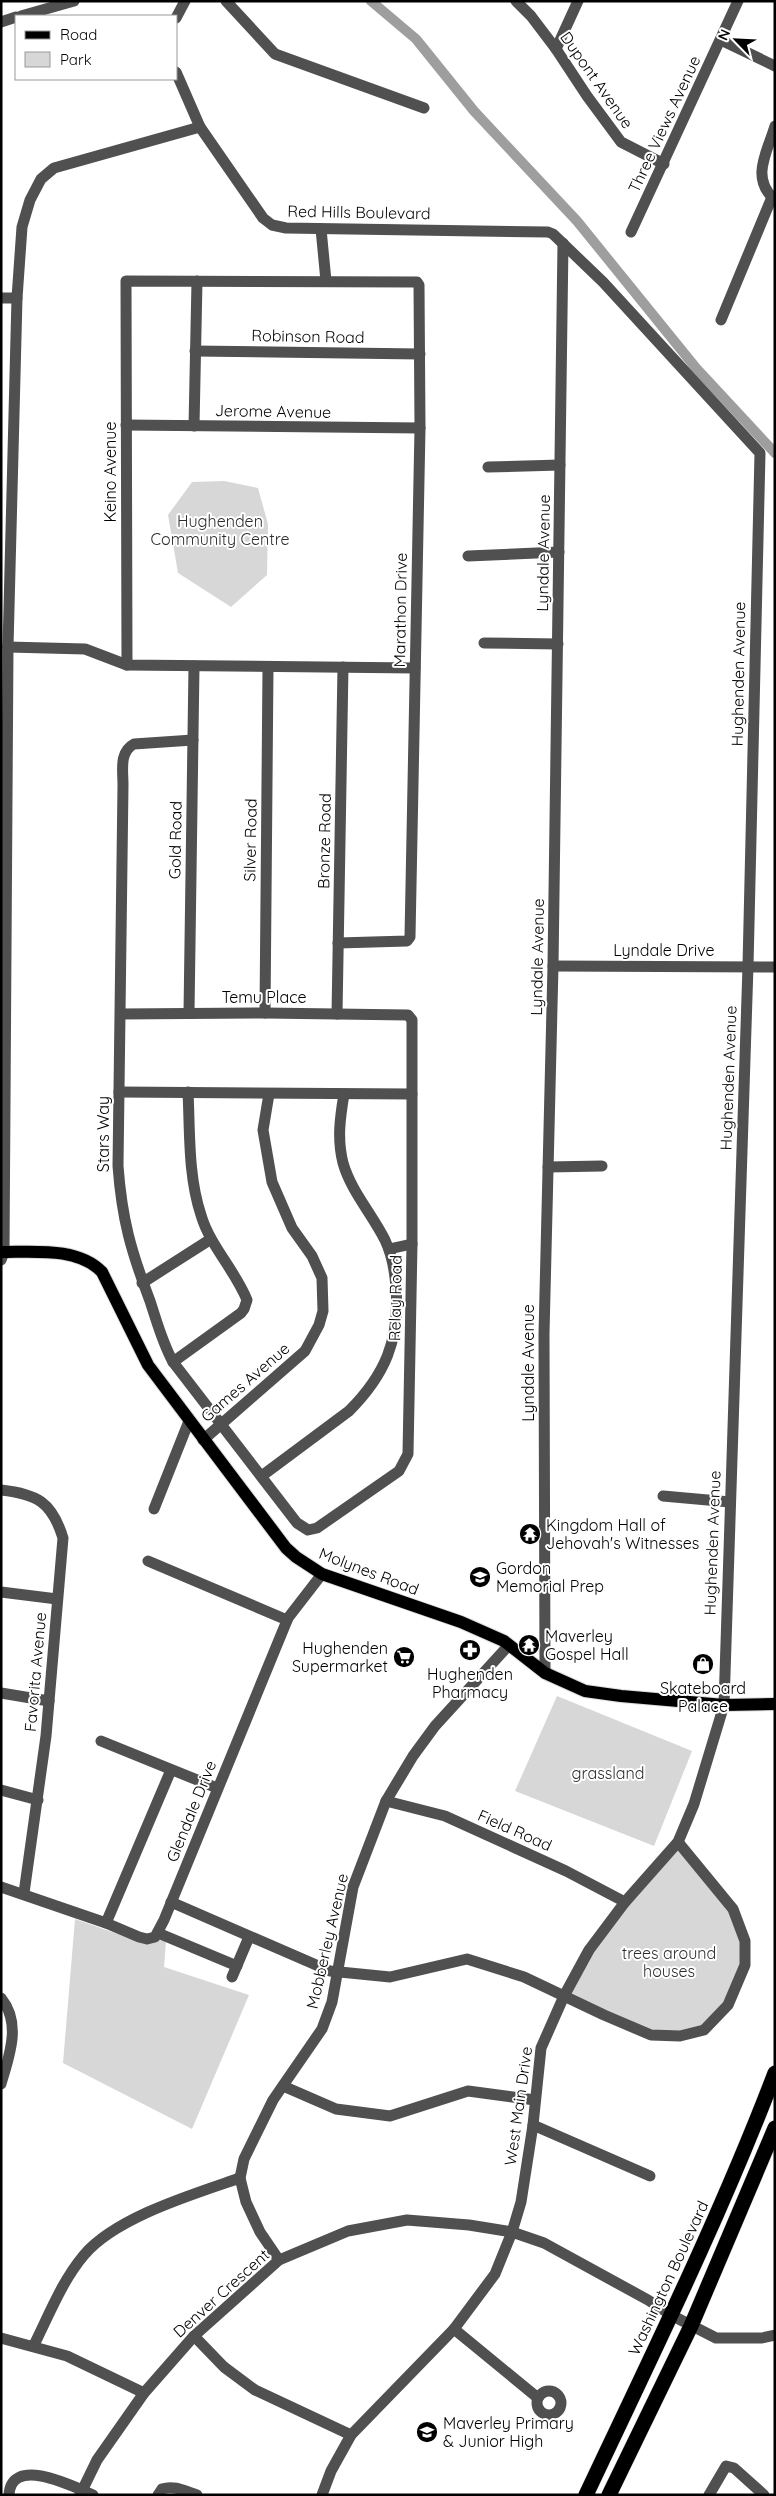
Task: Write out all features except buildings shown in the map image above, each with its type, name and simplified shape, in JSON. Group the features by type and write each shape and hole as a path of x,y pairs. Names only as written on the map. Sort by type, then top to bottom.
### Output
{"highway":[{"name":"Washington Boulevard","path":"586,2495 671,2315 750,2139 775,2072"},
{"path":"609,2495 691,2326 775,2128"}],"main road":[{"name":"Molynes Road","path":"2,1254 76,1255 94,1264 102,1272 148,1364 203,1440 286,1548 301,1561 322,1574 461,1622 509,1645 545,1673 585,1691 724,1705 775,1704"}],"street":[{"path":"25,15 74,1"},
{"path":"178,15 185,1"},
{"path":"226,1 275,54 424,108"},
{"name":"Dupont Avenue","path":"516,1 556,48 591,103 621,142 664,164"},
{"path":"556,48 578,1"},
{"name":"Three Views Avenue","path":"631,232 738,1"},
{"path":"1,22 15,18"},
{"path":"721,40 775,66"},
{"name":"Red Hills Boulevard","path":"178,77 200,127 263,218 272,225 286,228 321,229 548,232 563,242"},
{"path":"720,320 773,199 766,192 761,176 775,126"},
{"path":"2,1254 5,744 17,298 22,227 30,200 41,179 54,168 200,127"},
{"path":"321,229 326,281"},
{"name":"Hughenden Avenue","path":"563,242 610,290 760,453 748,966 724,1705"},
{"name":"Lyndale Avenue","path":"545,1673 544,1334 553,966 563,242"},
{"path":"194,426 197,280"},
{"name":"Keino Avenue","path":"127,666 126,281 417,282"},
{"name":"Marathon Drive","path":"338,943 409,940 420,428 419,285 417,282"},
{"path":"1,298 17,298"},
{"name":"Robinson Road","path":"195,351 420,354"},
{"name":"Jerome Avenue","path":"126,426 420,428"},
{"path":"488,466 560,465"},
{"path":"468,556 559,552"},
{"path":"484,643 558,644"},
{"path":"8,647 85,649 127,666 416,668"},
{"name":"Gold Road","path":"189,1014 194,666"},
{"name":"Silver Road","path":"264,1013 268,667"},
{"name":"Bronze Road","path":"337,1014 343,668"},
{"name":"Stars Way","path":"193,740 134,744 124,754 118,1166 121,1201 131,1252 163,1345 173,1362 263,1475 297,1522 308,1530"},
{"name":"Lyndale Drive","path":"553,966 775,967"},
{"name":"Temu Place","path":"120,1014 408,1015"},
{"name":"Relay Road","path":"308,1530 317,1528 399,1471 407,1459 409,1449 412,1244 412,1020 408,1015"},
{"path":"119,1092 412,1094"},
{"path":"173,1362 241,1313 246,1305 244,1294 211,1239 201,1215 195,1189 188,1092"},
{"name":"Games Avenue","path":"203,1440 305,1351 319,1325 323,1311 322,1278 312,1256 292,1228 272,1182 263,1130 269,1094"},
{"path":"263,1475 349,1412 369,1389 390,1351 395,1330 397,1301 389,1249 349,1178 344,1164 339,1125 344,1094"},
{"path":"548,1166 602,1166"},
{"path":"142,1282 211,1239"},
{"path":"389,1249 412,1244"},
{"path":"390,1351 411,1347"},
{"path":"154,1509 190,1421"},
{"name":"Favorita Avenue","path":"1,1490 27,1493 39,1499 58,1522 63,1538 49,1700 38,1800 24,1894"},
{"path":"663,1496 730,1502"},
{"path":"148,1561 287,1620"},
{"name":"Glendale Drive","path":"158,1933 287,1620 322,1574"},
{"path":"1,1592 57,1599"},
{"name":"Mobberley Avenue","path":"279,2260 260,2232 246,2202 240,2178 244,2159 272,2100 322,2029 332,2002 333,1971 353,1887 386,1801 413,1756 435,1726 509,1645"},
{"path":"1,1693 49,1700"},
{"name":"West Main Drive","path":"322,2495 331,2471 351,2435 454,2329 495,2274 512,2232 521,2202 533,2125 541,2048 564,1996 589,1950 625,1902 678,1842 694,1804 724,1705"},
{"path":"101,1741 217,1788"},
{"path":"106,1923 171,1770"},
{"path":"1,1790 38,1800"},
{"name":"Field Road","path":"386,1801 445,1816 566,1871 625,1902"},
{"path":"171,1902 249,1937 333,1971 390,1977 467,1959 524,1977 651,2035 680,2036 704,2030 728,2005 745,1965 745,1942 733,1909 678,1842"},
{"path":"1,1887 147,1939 155,1937 158,1933 237,1966"},
{"path":"232,1978 249,1937"},
{"path":"1,1998 12,2019 13,2037 1,2084"},
{"path":"283,2086 336,2109 390,2116 468,2091 535,2100"},
{"path":"533,2125 650,2176"},
{"path":"34,2345 70,2274 84,2254 102,2237 151,2211 240,2178"},
{"name":"Denver Crescent","path":"85,2493 97,2460 144,2393 194,2336 279,2260 348,2231 407,2220 512,2232 544,2243 648,2300 671,2315 716,2338 762,2338 775,2335"},
{"path":"454,2329 538,2398"},
{"path":"194,2336 224,2367 255,2390 351,2435"},
{"path":"1,2338 34,2345 68,2356 144,2393"},
{"path":"709,2495 726,2466 734,2468 764,2495"},
{"path":"10,2495 14,2480 20,2475 28,2474 45,2478 85,2493"},
{"path":"158,2495 162,2489 167,2487 177,2488 197,2495"}],"green space":[{"name":"Hughenden Community Centre","path":"224,481 258,488 268,524 267,575 231,607 178,573 168,515 192,482"},
{"name":"grassland","path":"557,1696 692,1751 654,1846 515,1791"},
{"name":"trees around houses","path":"678,1842 733,1909 745,1965 728,2005 704,2030 651,2035 567,1994 589,1950"},
{"path":"75,1919 146,1944 158,1940 166,1941 164,1967 249,1995 192,2129 63,2063"}],"waterway":[{"path":"371,1 416,39 474,111 577,221 696,368 775,453"}],"place":[{"name":"Kingdom Hall of Jehovah's Witnesses","path":"530,1534"},
{"name":"Gordon Memorial Prep","path":"480,1577"},
{"name":"Maverley Gospel Hall","path":"529,1645"},
{"name":"Hughenden Pharmacy","path":"470,1650"},
{"name":"Hughenden Supermarket","path":"404,1657"},
{"name":"Skateboard Palace","path":"703,1664"},
{"name":"Maverley Primary & Junior High","path":"427,2432"}]}
